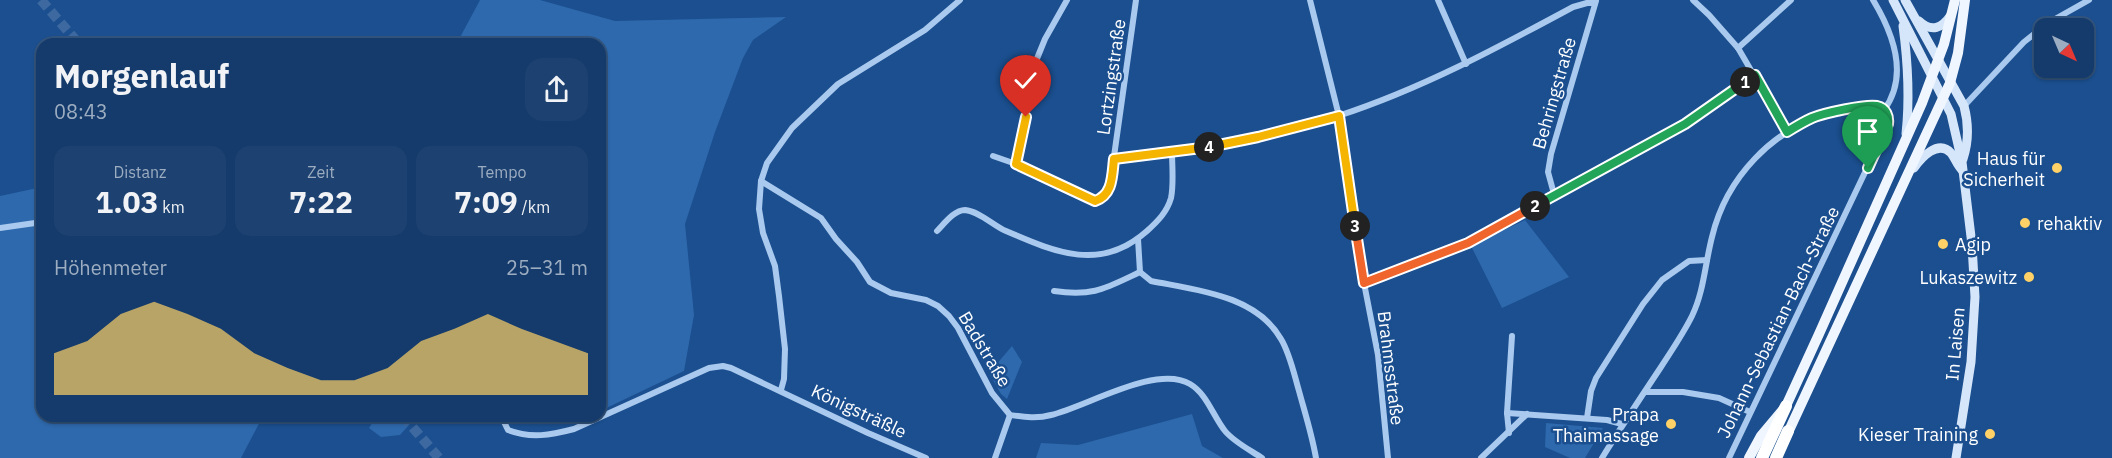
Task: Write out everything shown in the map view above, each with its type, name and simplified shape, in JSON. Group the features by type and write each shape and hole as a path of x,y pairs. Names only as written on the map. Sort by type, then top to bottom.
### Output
{"highway":[{"path":"1762,458 1786,406"},
{"path":"1776,458 1788,431"}],"main road":[{"path":"1749,458 1761,436 1786,406 1934,80 1937,59 1944,44 1955,0"},
{"path":"1781,458 1788,431 1943,98 1965,0"}],"street":[{"path":"781,390 784,379 784,349 775,266 763,233 759,209 761,181 767,163 792,128 838,84 925,30 960,0"},
{"path":"993,156 1016,164 1039,52 1067,0"},
{"name":"Lortzingstraße","path":"1016,164 1095,201 1102,199 1109,192 1135,0"},
{"name":"Brahmsstraße","path":"1310,0 1339,116 1364,283 1378,355 1388,458"},
{"path":"1438,0 1466,64"},
{"path":"1693,0 1738,48 1787,132"},
{"path":"1738,48 1791,0"},
{"name":"Johann-Sebastian-Bach-Straße","path":"1729,458 1888,124 1889,117 1884,110 1892,100 1897,82 1897,58 1887,22 1874,0"},
{"name":"In Laisen","path":"1893,0 1951,114 1962,162 1972,245 1975,297 1971,362 1956,458"},
{"name":"In Laisen","path":"1905,0 1937,59 1950,74 1964,106 1968,122 1968,145 1962,162"},
{"path":"1964,106 2030,37 2059,16 2089,0"},
{"path":"1114,159 1236,142 1339,116 1466,64 1573,7 1596,2"},
{"name":"Behringstraße","path":"1554,194 1548,172 1551,154 1596,2"},
{"path":"1914,14 1925,26 1934,29 1940,27 1953,12"},
{"path":"1902,17 1910,94 1905,141"},
{"path":"1934,80 1950,74"},
{"path":"1364,283 1468,243 1512,220 1554,194 1685,124 1755,75"},
{"path":"1602,458 1692,316 1703,282 1715,225 1728,193 1739,176 1787,132 1813,117 1870,106 1879,106 1884,110"},
{"path":"1909,175 1922,157 1933,149 1947,150 1963,172"},
{"path":"936,231 957,212 963,210 970,211 1005,231 1066,254 1097,256 1113,252 1138,239 1165,212 1171,196 1172,152"},
{"name":"Badstraße","path":"761,181 821,218 857,262 870,282 891,292 926,300 938,306 949,316 958,328 992,393 1010,415"},
{"path":"0,228 36,223"},
{"path":"1138,239 1140,272 1151,281 1233,300 1252,309 1274,328 1282,340 1290,361 1316,458"},
{"path":"1587,418 1591,391 1596,378 1643,304 1662,280 1689,261 1707,260"},
{"path":"1054,291 1087,294 1104,289 1140,272"},
{"path":"1509,433 1507,413 1512,336"},
{"name":"Königsträßle","path":"606,415 716,367 731,368 926,458"},
{"path":"995,458 1010,415 1033,418 1052,415 1106,394 1154,380 1177,379 1188,382 1199,390 1227,434 1262,458"},
{"path":"1645,392 1683,392 1719,398 1750,412"},
{"path":"1507,413 1587,418 1622,424"},
{"path":"1482,458 1527,414"},
{"name":"Königsträßle","path":"504,422 508,430 521,435 537,436 556,434 590,422"}],"shaded area":[{"path":"480,0 540,0 615,21 786,17 753,40 743,58 715,132 685,224 694,315 684,371 606,408 606,38 460,38"},
{"path":"36,188 36,422 260,422 241,458 0,458 0,196"},
{"path":"1525,220 1569,277 1502,308 1471,246"},
{"path":"1012,346 1022,362 1007,399 1001,394 989,373"},
{"path":"1192,414 1202,446 1223,458 1036,458 1041,443 1078,445"},
{"path":"373,422 412,422 400,435 381,437 369,428"},
{"path":"1546,423 1603,428 1585,458 1570,458 1545,447"}],"tunnel":[{"path":"41,0 74,38"},
{"path":"408,422 439,458"}],"place":[{"name":"Haus für Sicherheit","path":"2057,168"},
{"name":"rehaktiv","path":"2025,223"},
{"name":"Agip","path":"1943,244"},
{"name":"Lukaszewitz","path":"2029,277"},
{"name":"Prapa Thaimassage","path":"1671,424"},
{"name":"Kieser Training","path":"1990,434"}],"route":[{"path":"1026,117 1016,164 1095,201 1102,199 1109,192 1114,159 1225,144 1339,116 1364,283 1468,243 1512,220 1554,194 1685,124 1755,75 1787,132 1813,117 1870,106 1879,106 1884,110 1889,117 1888,124 1868,168"}]}
